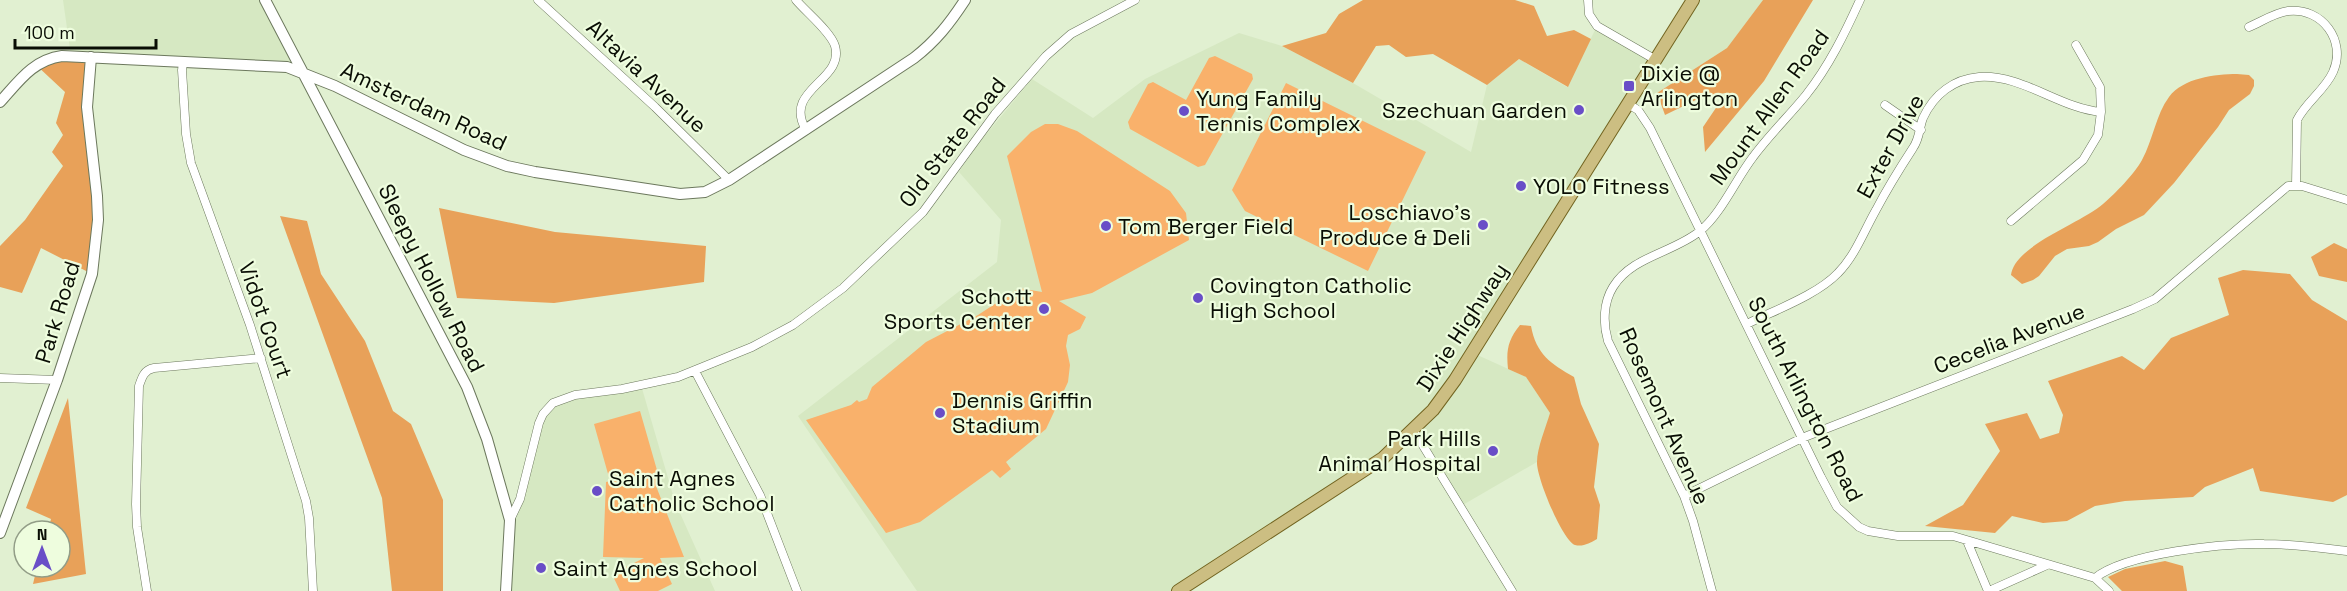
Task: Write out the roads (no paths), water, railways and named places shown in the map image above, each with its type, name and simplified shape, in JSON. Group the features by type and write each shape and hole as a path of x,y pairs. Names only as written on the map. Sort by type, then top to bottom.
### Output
{"main road":[{"name":"Dixie Highway","path":"1178,591 1383,458 1414,431 1433,410 1455,380 1693,0"}],"street":[{"name":"Sleepy Hollow Road","path":"265,0 467,387 487,439 510,520 506,591"},
{"name":"Altavia Avenue","path":"538,0 648,100 729,180"},
{"path":"796,0 835,46 832,67 807,94 800,107 800,120 806,130"},
{"name":"Amsterdam Road","path":"0,102 35,64 62,56 287,68 334,86 464,150 507,166 680,194 705,192 729,180 933,44 965,0"},
{"name":"Old State Road","path":"510,520 520,500 539,423 553,402 575,395 658,382 695,371 770,339 793,325 843,288 923,212 938,195 995,114 1046,56 1071,34 1124,2 1136,0"},
{"path":"1588,0 1589,14 1597,26 1656,60"},
{"name":"Mount Allen Road","path":"1700,231 1771,133 1807,94 1847,30 1860,0"},
{"path":"2249,27 2282,13 2296,11 2307,13 2324,22 2335,40 2337,61 2332,75 2301,111 2297,120 2296,186 2347,200"},
{"path":"2011,221 2089,154 2098,135 2101,112 2100,87 2076,45"},
{"name":"Park Road","path":"0,533 85,301 95,260 97,196 87,107 91,57"},
{"name":"Vidot Court","path":"183,63 186,134 191,163 261,358 306,501 313,591"},
{"name":"Exter Drive","path":"1747,324 1820,287 1838,273 1856,248 1903,162 1914,147 1923,118 1940,94 1951,85 1977,77 2005,79 2085,110 2101,112"},
{"name":"South Arlington Road","path":"1628,104 1638,110 1650,128 1837,507 1859,527 1883,535 1953,536 2095,578"},
{"path":"1885,105 1921,130"},
{"name":"Cecelia Avenue","path":"1684,496 1802,438 2154,299 2274,197 2288,186 2296,186"},
{"name":"Rosemont Avenue","path":"1700,231 1623,275 1610,294 1605,317 1608,340 1684,496 1712,591"},
{"path":"147,591 137,527 136,504 141,378 145,372 154,368 261,358"},
{"path":"695,371 760,495 797,591"},
{"path":"0,378 57,380"},
{"path":"1414,431 1512,591"},
{"path":"1967,541 1988,591 2047,565"},
{"path":"2109,591 2095,578 2102,572 2152,556 2195,549 2268,544 2347,551"}],"place":[{"name":"Dixie @ Arlington","path":"1629,86"},
{"name":"Szechuan Garden","path":"1579,110"},
{"name":"Yung Family Tennis Complex","path":"1184,111"},
{"name":"YOLO Fitness","path":"1521,186"},
{"name":"Loschiavo's Produce & Deli","path":"1483,225"},
{"name":"Tom Berger Field","path":"1106,226"},
{"name":"Covington Catholic High School","path":"1198,298"},
{"name":"Schott Sports Center","path":"1044,309"},
{"name":"Dennis Griffin Stadium","path":"940,413"},
{"name":"Park Hills Animal Hospital","path":"1493,451"},
{"name":"Saint Agnes Catholic School","path":"597,491"},
{"name":"Saint Agnes School","path":"541,568"}]}
